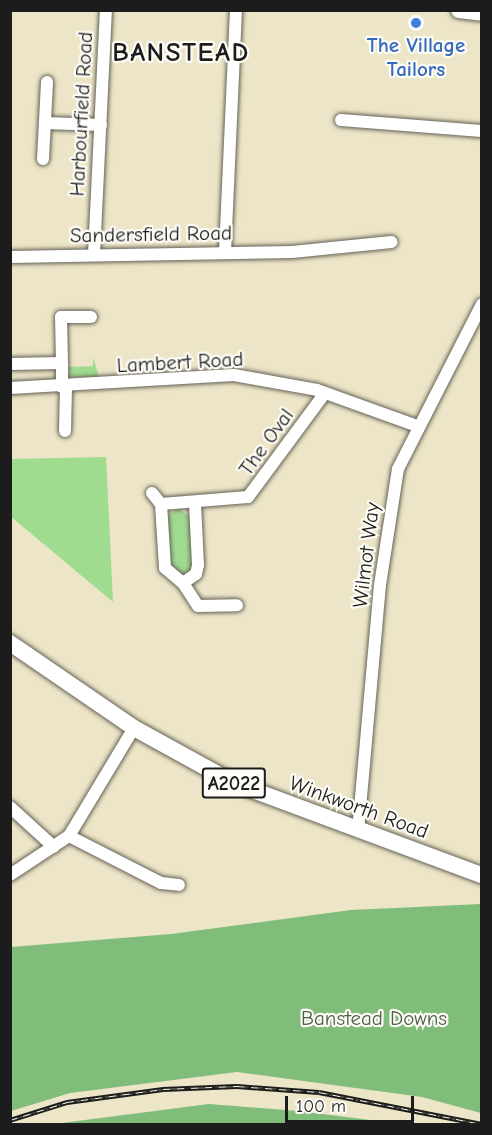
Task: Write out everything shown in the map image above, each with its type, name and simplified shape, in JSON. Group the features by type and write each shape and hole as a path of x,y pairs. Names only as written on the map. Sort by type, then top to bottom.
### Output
{"main road":[{"path":"459,10 482,13"},
{"name":"Winkworth Road","path":"10,643 134,728 250,791 482,875"}],"street":[{"name":"Harbourfield Road","path":"94,255 106,10"},
{"path":"225,252 236,10"},
{"path":"43,159 47,82"},
{"path":"341,120 482,131"},
{"path":"45,123 101,125"},
{"name":"Sandersfield Road","path":"10,257 292,252 392,242"},
{"name":"Wilmot Way","path":"358,831 390,510 400,459 482,304"},
{"path":"65,431 61,317 91,317"},
{"path":"10,364 62,363"},
{"name":"Lambert Road","path":"10,388 234,375 325,393 417,426"},
{"name":"The Oval","path":"161,504 243,500 253,493 325,393"},
{"path":"152,493 161,504 165,568 183,583 198,606 237,605"},
{"path":"183,583 196,574 198,565 195,504"},
{"path":"10,875 69,836 134,728"},
{"path":"10,807 54,847"},
{"path":"69,836 161,883 178,885"}],"green space":[{"path":"93,357 99,377 69,377 69,367 93,366"},
{"path":"106,457 113,602 10,516 11,459"},
{"path":"178,508 191,517 193,569 183,579 169,570 168,516"},
{"name":"Banstead Downs","path":"481,904 481,1113 422,1097 237,1072 70,1093 11,1111 11,947 171,934 351,910"},
{"path":"209,1104 298,1111 403,1124 54,1124"}],"railway":[{"path":"10,1120 67,1102 163,1089 237,1086 319,1092 482,1124"}],"place":[{"name":"The Village Tailors","path":"416,23"}],"district":[{"name":"BANSTEAD","path":"181,53"}]}
